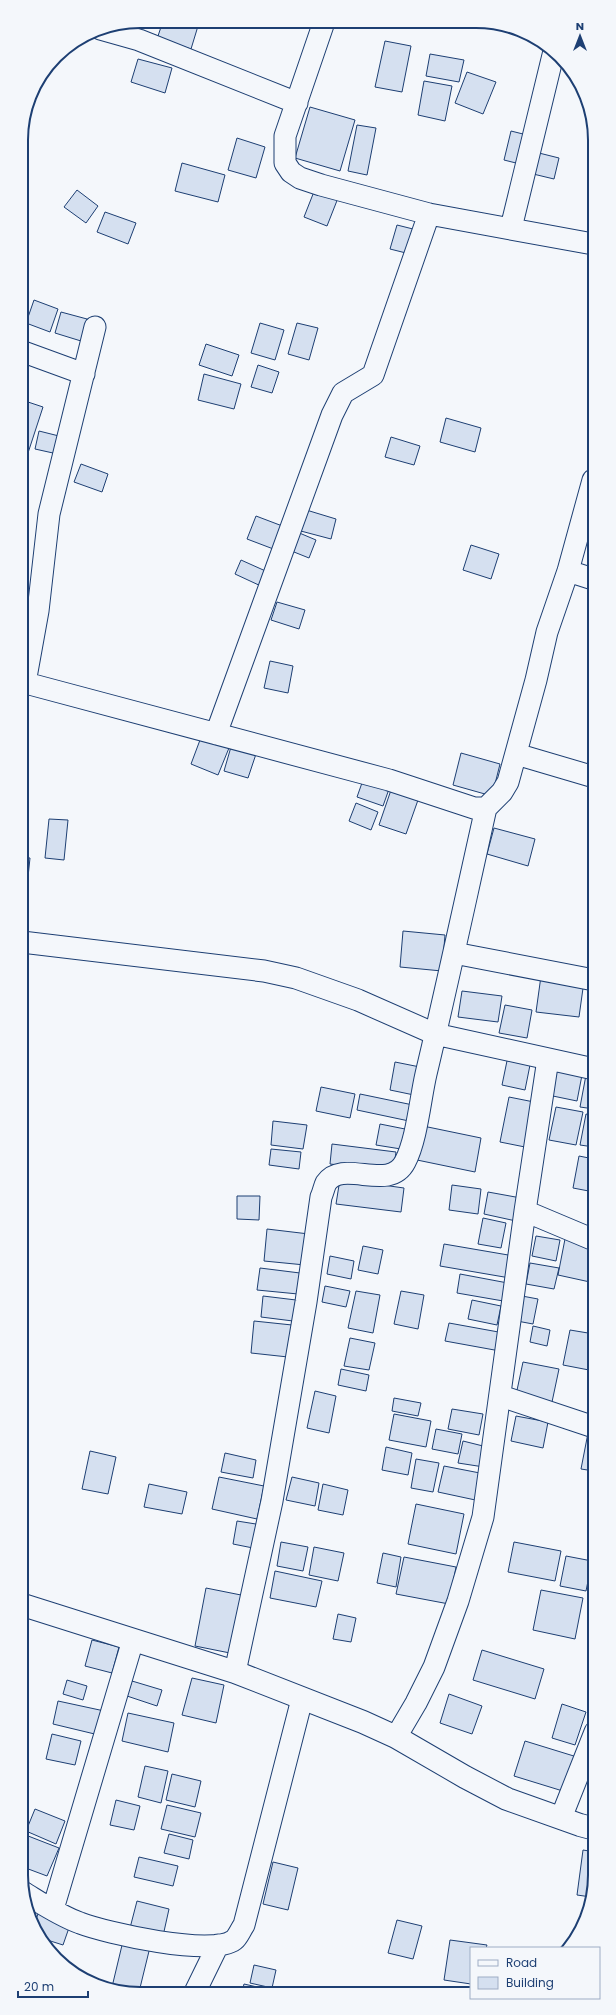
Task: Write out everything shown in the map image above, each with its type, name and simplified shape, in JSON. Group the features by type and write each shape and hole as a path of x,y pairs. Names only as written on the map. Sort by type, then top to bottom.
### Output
{"street":[{"path":"322,28 285,136 285,163 291,172 300,178 321,185 429,214 588,243"},
{"path":"111,32 132,37 297,103"},
{"path":"512,228 552,58"},
{"path":"216,734 332,415 343,393 373,375 429,214"},
{"path":"28,662 38,611 49,514 95,327"},
{"path":"28,353 84,374"},
{"path":"235,1672 272,1501 306,1302 321,1197 327,1183 334,1176 347,1174 382,1176 393,1175 400,1170 411,1144 486,808 502,792 508,782 547,632 568,571 588,498"},
{"path":"568,571 588,577"},
{"path":"28,683 389,780 474,808 486,808"},
{"path":"516,754 588,775"},
{"path":"28,943 209,963 264,971 296,978 358,1000 435,1034 588,1068"},
{"path":"454,953 588,979"},
{"path":"396,1737 416,1703 434,1667 458,1601 483,1517 501,1396 525,1211 548,1059"},
{"path":"525,1211 588,1237"},
{"path":"501,1396 588,1425"},
{"path":"28,1609 235,1672 363,1722 396,1737 465,1777 508,1799 588,1827"},
{"path":"53,1909 133,1640"},
{"path":"30,1896 78,1923 107,1932 151,1940 196,1945 218,1945 233,1940 244,1925 302,1699"},
{"path":"561,1818 588,1750"},
{"path":"197,1987 218,1945"}],"building":[{"path":"161,28 197,28 191,49 157,39"},
{"path":"385,41 411,46 402,92 375,87"},
{"path":"430,54 464,60 459,82 426,76"},
{"path":"138,59 172,68 165,93 131,82"},
{"path":"467,72 496,82 483,114 455,103"},
{"path":"424,81 452,86 445,121 418,115"},
{"path":"310,107 355,120 340,171 295,158"},
{"path":"357,125 376,128 367,175 348,171"},
{"path":"511,131 531,136 524,165 504,160"},
{"path":"237,138 265,147 256,178 228,170"},
{"path":"535,152 559,158 554,179 529,173"},
{"path":"182,163 225,175 218,202 175,191"},
{"path":"315,189 338,198 327,226 304,217"},
{"path":"77,190 98,206 86,223 64,207"},
{"path":"105,212 136,223 128,244 97,232"},
{"path":"397,225 421,231 414,255 390,249"},
{"path":"34,300 58,309 50,332 28,324 28,317"},
{"path":"61,312 87,319 81,341 55,333"},
{"path":"260,323 284,330 275,360 251,353"},
{"path":"297,323 318,328 309,360 288,354"},
{"path":"206,344 239,355 232,376 199,365"},
{"path":"258,365 279,372 272,393 251,387"},
{"path":"204,374 241,384 234,409 198,400"},
{"path":"28,402 43,407 28,453"},
{"path":"446,418 481,428 475,452 440,442"},
{"path":"39,431 67,438 62,455 35,449"},
{"path":"391,437 420,446 414,465 385,457"},
{"path":"81,464 108,474 102,492 74,482"},
{"path":"303,509 336,519 331,539 297,530"},
{"path":"256,516 285,527 276,550 247,539"},
{"path":"297,532 316,540 309,558 289,550"},
{"path":"471,545 499,554 491,579 463,570"},
{"path":"241,560 270,573 263,587 235,574"},
{"path":"277,602 305,610 299,629 271,620"},
{"path":"270,661 293,666 288,693 264,688"},
{"path":"203,732 231,743 218,775 191,764"},
{"path":"233,740 258,748 248,778 224,771"},
{"path":"461,753 500,764 492,796 453,785"},
{"path":"363,780 389,789 383,806 357,797"},
{"path":"391,790 418,800 406,834 379,825"},
{"path":"356,803 378,812 371,830 349,821"},
{"path":"49,819 68,820 64,860 45,858"},
{"path":"494,828 535,839 528,866 487,854"},
{"path":"28,858 30,858 28,877"},
{"path":"403,931 445,935 442,971 400,967"},
{"path":"541,976 584,981 579,1017 536,1012"},
{"path":"462,991 502,996 498,1022 458,1017"},
{"path":"505,1005 532,1010 527,1038 499,1033"},
{"path":"508,1056 531,1060 525,1090 502,1085"},
{"path":"395,1062 420,1067 414,1095 390,1090"},
{"path":"553,1070 582,1075 577,1101 548,1095"},
{"path":"586,1075 588,1076 588,1108 580,1107"},
{"path":"321,1087 355,1094 350,1118 316,1111"},
{"path":"360,1094 413,1105 409,1121 357,1110"},
{"path":"509,1097 539,1103 530,1148 500,1142"},
{"path":"556,1107 583,1112 576,1145 549,1140"},
{"path":"586,1114 588,1114 588,1146 580,1145"},
{"path":"273,1121 307,1125 303,1149 271,1145"},
{"path":"380,1124 405,1129 401,1149 376,1145"},
{"path":"423,1126 481,1138 475,1172 417,1160"},
{"path":"332,1144 396,1152 393,1172 330,1164"},
{"path":"271,1149 301,1152 299,1169 269,1165"},
{"path":"579,1156 588,1158 588,1191 573,1188"},
{"path":"340,1179 404,1188 401,1212 336,1204"},
{"path":"452,1185 481,1189 478,1214 449,1210"},
{"path":"488,1192 521,1198 516,1221 484,1214"},
{"path":"237,1196 260,1196 259,1220 237,1219"},
{"path":"483,1218 506,1223 501,1248 478,1244"},
{"path":"267,1229 309,1234 305,1265 264,1261"},
{"path":"536,1236 560,1240 556,1261 532,1256"},
{"path":"565,1239 588,1244 588,1282 558,1275"},
{"path":"444,1244 514,1256 510,1278 440,1266"},
{"path":"363,1246 383,1250 378,1274 358,1270"},
{"path":"330,1256 354,1261 351,1279 327,1274"},
{"path":"530,1263 559,1268 554,1289 526,1284"},
{"path":"260,1268 300,1273 298,1294 257,1290"},
{"path":"460,1274 513,1284 509,1302 457,1293"},
{"path":"325,1286 350,1291 346,1307 322,1302"},
{"path":"356,1291 380,1295 373,1333 348,1328"},
{"path":"401,1291 424,1295 418,1329 394,1324"},
{"path":"263,1296 296,1300 293,1321 261,1317"},
{"path":"522,1296 538,1299 533,1324 517,1321"},
{"path":"472,1300 501,1306 497,1325 468,1319"},
{"path":"254,1321 292,1325 288,1357 251,1353"},
{"path":"449,1323 504,1333 500,1351 445,1341"},
{"path":"533,1326 550,1330 547,1346 530,1342"},
{"path":"570,1330 588,1333 588,1370 563,1365"},
{"path":"350,1338 375,1343 369,1370 344,1366"},
{"path":"523,1362 559,1369 552,1402 516,1395"},
{"path":"341,1369 369,1375 366,1391 338,1385"},
{"path":"315,1391 336,1396 329,1433 307,1428"},
{"path":"394,1398 421,1403 418,1416 392,1411"},
{"path":"452,1409 483,1414 479,1435 448,1429"},
{"path":"394,1414 431,1421 426,1447 389,1440"},
{"path":"516,1416 548,1422 543,1448 511,1441"},
{"path":"436,1429 462,1434 458,1454 432,1449"},
{"path":"588,1433 588,1470 581,1469"},
{"path":"463,1441 487,1447 484,1467 458,1463"},
{"path":"386,1447 412,1453 408,1475 382,1470"},
{"path":"90,1451 116,1457 108,1494 82,1489"},
{"path":"225,1453 256,1460 253,1478 221,1472"},
{"path":"416,1459 439,1463 433,1492 411,1488"},
{"path":"444,1466 485,1474 480,1501 438,1492"},
{"path":"219,1477 264,1486 257,1519 212,1509"},
{"path":"292,1477 319,1483 315,1506 286,1500"},
{"path":"149,1484 187,1492 182,1514 144,1507"},
{"path":"323,1484 348,1490 343,1515 318,1510"},
{"path":"416,1504 464,1514 456,1554 408,1544"},
{"path":"237,1521 262,1525 258,1549 233,1544"},
{"path":"281,1542 308,1547 303,1571 277,1566"},
{"path":"514,1542 561,1551 555,1581 508,1572"},
{"path":"314,1547 344,1553 338,1581 309,1575"},
{"path":"383,1553 401,1557 396,1587 377,1583"},
{"path":"566,1556 588,1560 588,1581 586,1591 560,1586"},
{"path":"404,1557 456,1567 449,1604 396,1594"},
{"path":"275,1571 322,1581 316,1607 270,1598"},
{"path":"206,1588 241,1595 230,1653 195,1646"},
{"path":"541,1590 583,1598 575,1639 533,1630"},
{"path":"338,1614 356,1618 351,1642 333,1639"},
{"path":"92,1640 119,1647 112,1673 85,1666"},
{"path":"482,1650 544,1669 535,1699 473,1680"},
{"path":"192,1678 224,1685 216,1723 182,1715"},
{"path":"67,1680 87,1686 83,1700 63,1694"},
{"path":"132,1681 162,1690 157,1706 127,1696"},
{"path":"449,1694 482,1706 472,1734 440,1723"},
{"path":"58,1701 109,1712 103,1736 53,1724"},
{"path":"562,1704 586,1712 575,1745 552,1738"},
{"path":"128,1713 174,1723 168,1752 122,1741"},
{"path":"52,1734 81,1741 75,1765 46,1759"},
{"path":"525,1741 577,1757 566,1792 514,1776"},
{"path":"145,1766 168,1771 161,1803 138,1797"},
{"path":"172,1774 201,1781 195,1807 166,1800"},
{"path":"116,1800 140,1806 134,1830 110,1825"},
{"path":"167,1805 201,1813 195,1837 161,1829"},
{"path":"35,1809 65,1821 56,1844 28,1832 28,1826"},
{"path":"169,1834 193,1840 189,1859 164,1853"},
{"path":"28,1836 59,1848 47,1876 28,1869"},
{"path":"583,1850 588,1851 588,1882 586,1896 577,1895"},
{"path":"139,1857 178,1866 173,1886 134,1877"},
{"path":"273,1862 298,1868 288,1910 263,1904"},
{"path":"137,1901 169,1909 163,1936 130,1928"},
{"path":"39,1911 71,1922 63,1945 49,1941 37,1917"},
{"path":"397,1920 422,1926 413,1959 388,1953"},
{"path":"450,1940 487,1945 486,1947 470,1947 470,1984 444,1980"},
{"path":"123,1941 150,1947 140,1987 113,1984"},
{"path":"254,1965 276,1970 272,1987 250,1983"},
{"path":"244,1984 257,1987 243,1987"}]}
